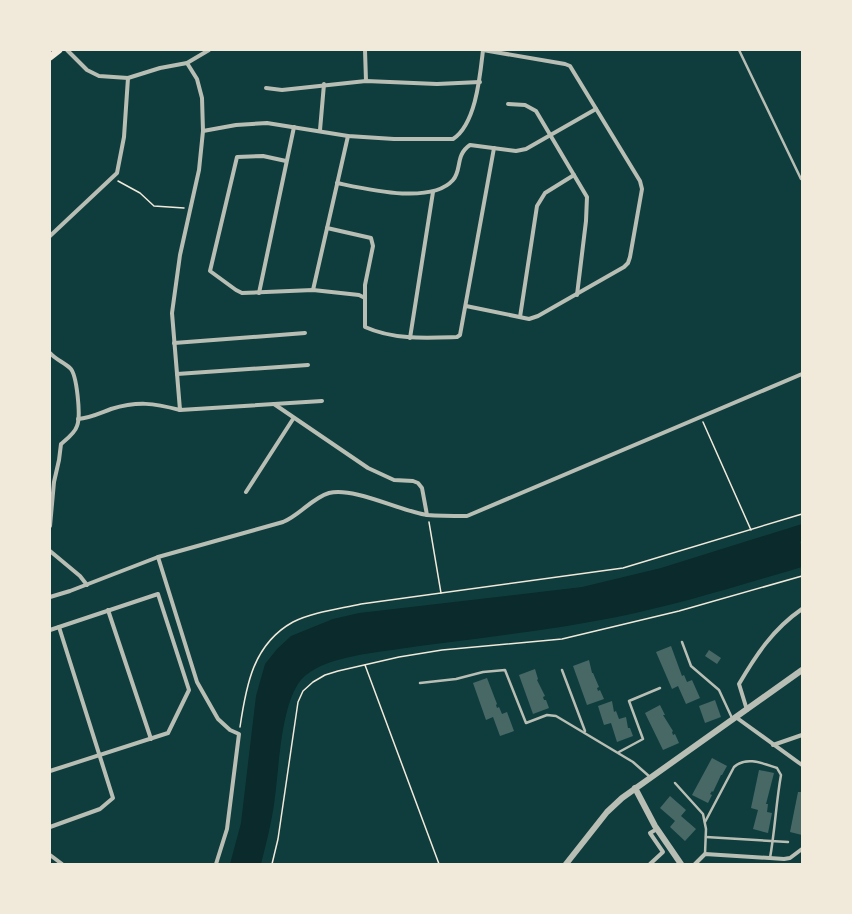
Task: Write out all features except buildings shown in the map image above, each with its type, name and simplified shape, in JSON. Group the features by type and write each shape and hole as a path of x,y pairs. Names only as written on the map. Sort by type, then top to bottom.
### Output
{"main road":[{"path":"50,57 59,50"}],"street":[{"path":"67,50 87,70 100,76 128,78 160,68 188,63 209,50"},
{"path":"366,50 366,81"},
{"path":"203,131 267,123 320,130 348,136 394,139 453,140 465,129 480,82 483,50 565,64 574,72 640,181 642,189 641,198 628,263 577,295 538,316 529,319 466,306"},
{"path":"180,410 172,313 175,288 199,170 203,131 202,98 197,79 188,63"},
{"path":"50,236 113,178 116,173 124,137 128,78"},
{"path":"266,88 282,90 324,84 366,81 437,84 480,82"},
{"path":"320,130 324,84"},
{"path":"508,104 525,105 532,107 536,111 587,196 588,204 577,295"},
{"path":"338,183 369,190 401,193 433,192 446,186 454,179 461,155 470,145 516,151 526,149 596,109"},
{"path":"259,294 294,127"},
{"path":"313,290 348,136"},
{"path":"327,228 371,238 373,246 365,285 365,327 374,331 410,338 457,337 460,335 466,306 494,148"},
{"path":"286,161 263,156 237,157 210,271 242,293 259,294 313,290 359,295 365,298"},
{"path":"520,317 536,206 545,193 574,176"},
{"path":"410,338 433,192"},
{"path":"174,343 305,333"},
{"path":"50,353 55,359 71,368 75,376 78,419 78,424 74,431 61,444 59,460 52,481 50,526"},
{"path":"177,374 308,365"},
{"path":"50,597 158,557 283,522 293,518 320,497 330,493 350,493 427,515 467,516 802,374"},
{"path":"78,419 86,418 129,404 147,402 180,410 322,401"},
{"path":"274,404 293,419 368,468 394,480 413,481 418,483 422,488 427,515"},
{"path":"246,492 293,419"},
{"path":"50,551 80,576 86,584"},
{"path":"158,557 197,682 218,719 230,730 239,734 227,829 216,864"},
{"path":"50,630 158,594 189,690 168,733 50,771"},
{"path":"747,710 738,684 756,654 771,635 802,609"},
{"path":"108,610 151,739"},
{"path":"50,827 100,809 114,798 59,627"},
{"path":"566,864 607,812 635,788 735,719 802,670"},
{"path":"735,719 802,765"},
{"path":"774,745 802,735"},
{"path":"635,788 657,829 681,864"},
{"path":"650,864 663,852 650,833 657,829"},
{"path":"694,864 705,854 790,858 802,849"},
{"path":"50,855 62,864"}],"lane":[{"path":"739,50 801,179"},
{"path":"682,642 691,666 719,690 735,719"},
{"path":"420,683 456,679 483,672 505,670 526,723 551,714 619,752 650,777"},
{"path":"562,670 585,732"},
{"path":"619,752 643,739 629,701 660,688"},
{"path":"705,822 734,767 747,760 777,768 781,775 770,858"},
{"path":"675,782 698,808 705,822 705,854"},
{"path":"706,836 788,842"}],"path":[{"path":"113,178 140,193 154,206 190,209"},
{"path":"700,417 751,530"},
{"path":"239,734 245,692 254,664 269,641 293,622 326,611 361,604 623,568 802,514"},
{"path":"427,515 441,593"},
{"path":"272,864 278,839 298,702 303,691 313,682 325,675 398,657 442,650 483,648 569,637 672,613 802,576"},
{"path":"365,665 438,864"}],"water":[{"path":"802,524 802,540 800,542 802,548 802,567 641,612 533,631 368,653 328,663 316,669 298,684 287,710 281,742 273,812 261,864 230,864 241,823 256,696 265,664 277,649 291,636 333,619 359,613 582,587 661,568"}]}
